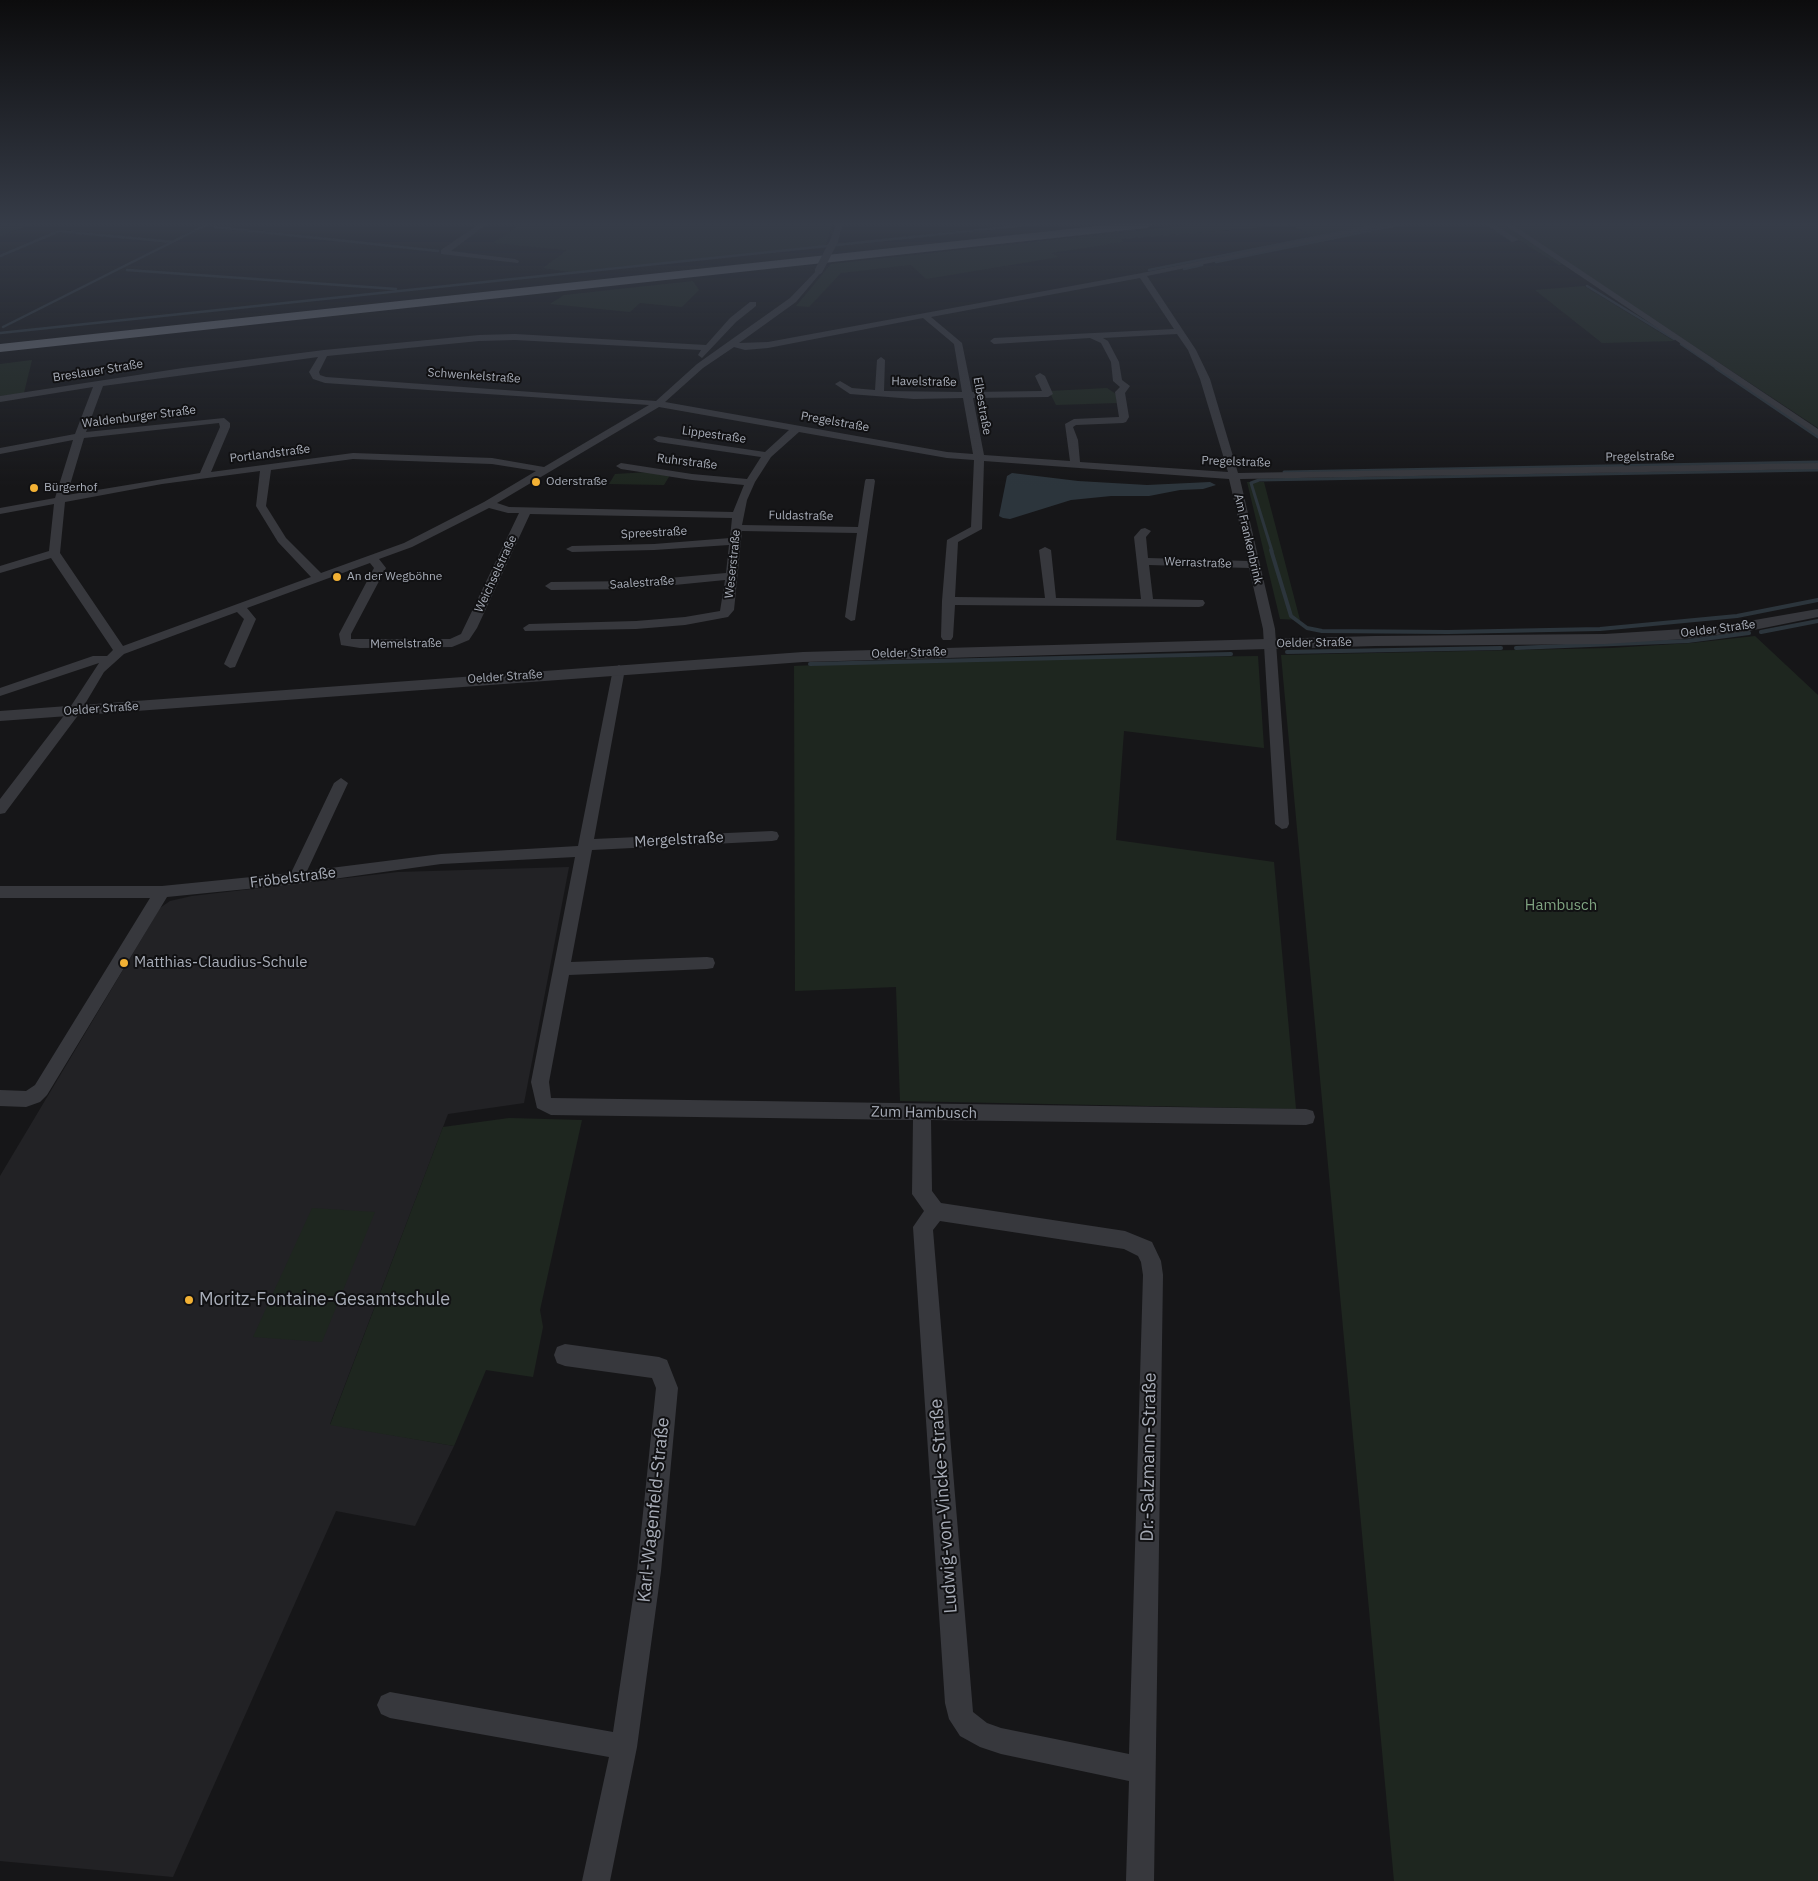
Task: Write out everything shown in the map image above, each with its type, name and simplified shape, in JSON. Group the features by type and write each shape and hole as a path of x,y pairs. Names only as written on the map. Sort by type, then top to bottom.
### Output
{"highway":[{"path":"0,340 265,312"},
{"path":"0,348 335,312"}],"street":[{"path":"0,809 74,711 92,680 108,660 120,651 373,559 408,545 488,504 658,404 700,366 777,312"},
{"path":"743,313 728,337 734,343 746,347 768,345 947,312"},
{"name":"Am Frankenbrink","path":"1167,312 1192,350 1205,379 1234,476 1269,629 1282,824"},
{"path":"1636,312 1818,433"},
{"path":"700,366 695,365 695,362 733,320 743,313"},
{"name":"Elbestraße","path":"925,316 958,343 979,457"},
{"path":"994,341 1180,331"},
{"path":"1104,341 1115,334"},
{"path":"1075,465 1073,440 1068,426 1074,422 1122,420 1124,417 1120,392 1113,389 1112,386 1118,381 1115,362 1104,341 1092,336"},
{"name":"Breslauer Straße","path":"0,399 100,383 324,353 497,337 708,348"},
{"name":"Schwenkelstraße","path":"324,353 314,372 316,377 325,380 389,382 658,404"},
{"name":"Havelstraße","path":"879,394 881,360"},
{"name":"Havelstraße","path":"840,384 850,391 879,394 1048,394 1040,376"},
{"path":"100,383 78,438 60,500 54,553 120,651"},
{"name":"Pregelstraße","path":"658,404 946,455 1234,476 1818,466"},
{"name":"Waldenburger Straße","path":"0,451 78,438 221,420 225,422 224,427 204,475"},
{"name":"Weserstraße","path":"528,628 636,625 724,614 728,610 738,515 750,482 767,455 797,428"},
{"name":"Lippestraße","path":"658,439 767,455"},
{"name":"Portlandstraße","path":"0,511 204,475 353,456 492,462 546,470"},
{"path":"947,637 953,540 976,529 979,457"},
{"name":"Ruhrstraße","path":"621,466 692,477 750,482"},
{"path":"266,468 261,506 282,540 319,578"},
{"path":"851,617 870,481"},
{"path":"488,504 508,510 526,511 738,515"},
{"name":"Weichselstraße","path":"465,637 502,566 526,511"},
{"name":"Fuldastraße","path":"737,528 864,530"},
{"name":"Werrastraße","path":"1145,531 1140,537 1147,601"},
{"name":"Spreestraße","path":"572,549 654,547 736,541"},
{"path":"1046,550 1051,603"},
{"path":"0,570 54,553"},
{"name":"Memelstraße","path":"373,559 380,568 345,634 345,642 360,644 452,643 465,637"},
{"name":"Werrastraße","path":"1143,561 1254,565"},
{"name":"Saalestraße","path":"551,586 634,585 732,576"},
{"path":"948,602 1051,603 1147,601 1199,603"},
{"path":"230,664 250,619 240,608"},
{"name":"Oelder Straße","path":"0,716 813,656 1269,644 1605,639 1693,633 1749,626 1818,612"},
{"path":"0,692 96,659 108,660"},
{"path":"619,669 562,969 707,963"},
{"path":"297,878 300,867 341,783"},
{"name":"Mergelstraße","path":"586,848 772,836"},
{"name":"Fröbelstraße","path":"0,892 162,892 297,878 442,858 586,848"},
{"path":"0,1098 26,1099 34,1096 41,1090 162,892"},
{"name":"Zum Hambusch","path":"562,969 540,1082 540,1093 543,1102 551,1107 922,1113 1306,1116"},
{"path":"922,1113 922,1194 936,1211"},
{"name":"Ludwig-von-Vincke-Straße","path":"936,1211 923,1227 958,1703 962,1719 969,1728 980,1734 1002,1741 1142,1770"},
{"name":"Dr.-Salzmann-Straße","path":"936,1211 1124,1240 1145,1249 1151,1261 1153,1275 1140,1881"},
{"name":"Karl-Wagenfeld-Straße","path":"565,1355 659,1368 667,1388 649,1571 624,1747 596,1881"},
{"path":"390,1706 624,1747"}],"shaded area":[{"path":"1012,473 1078,481 1147,485 1210,482 1216,485 1203,489 1180,490 1149,496 1111,496 1071,500 1010,519 999,516 1007,476"},
{"name":"Moritz-Fontaine-Gesamtschule","path":"569,867 524,1103 448,1114 330,1424 454,1446 415,1526 336,1511 173,1877 0,1861 0,1176 160,908 170,901 192,896 398,872"}],"green space":[{"path":"1563,312 1626,312 1674,341 1602,343"},
{"path":"1642,312 1818,312 1818,428"},
{"path":"32,360 24,393 0,396 0,364"},
{"path":"1107,388 1116,394 1117,403 1056,405 1049,391"},
{"path":"649,472 670,475 664,485 609,484 615,474"},
{"path":"1247,482 1264,482 1300,620 1280,619"},
{"name":"Hambusch","path":"1755,636 1818,695 1818,1881 1394,1881 1281,655 1611,648 1692,643"},
{"path":"1258,656 1264,748 1124,731 1116,840 1274,862 1296,1109 900,1101 896,987 795,991 794,666 906,661"},
{"path":"509,1118 582,1120 540,1310 543,1327 533,1377 486,1370 454,1446 330,1425 443,1127"},
{"path":"312,1208 375,1212 322,1342 253,1337"}],"waterway":[{"path":"3,327 33,312"},
{"path":"0,333 202,312"},
{"path":"1629,312 1674,339"},
{"path":"1681,344 1718,369"},
{"path":"1716,368 1818,437"},
{"path":"1284,472 1818,462"},
{"path":"1272,551 1251,483 1259,480 1818,470"},
{"path":"1271,550 1291,616 1307,628 1322,631 1448,632 1600,629 1737,616 1818,600"},
{"path":"1761,632 1818,621"},
{"path":"1516,648 1688,641 1749,633"},
{"path":"1287,652 1501,648"},
{"path":"810,664 1231,654"}],"place":[{"name":"Oderstraße","path":"536,482"},
{"name":"Bürgerhof","path":"34,488"},
{"name":"An der Wegböhne","path":"337,577"},
{"name":"Matthias-Claudius-Schule","path":"124,963"},
{"name":"Moritz-Fontaine-Gesamtschule","path":"189,1300"}]}
